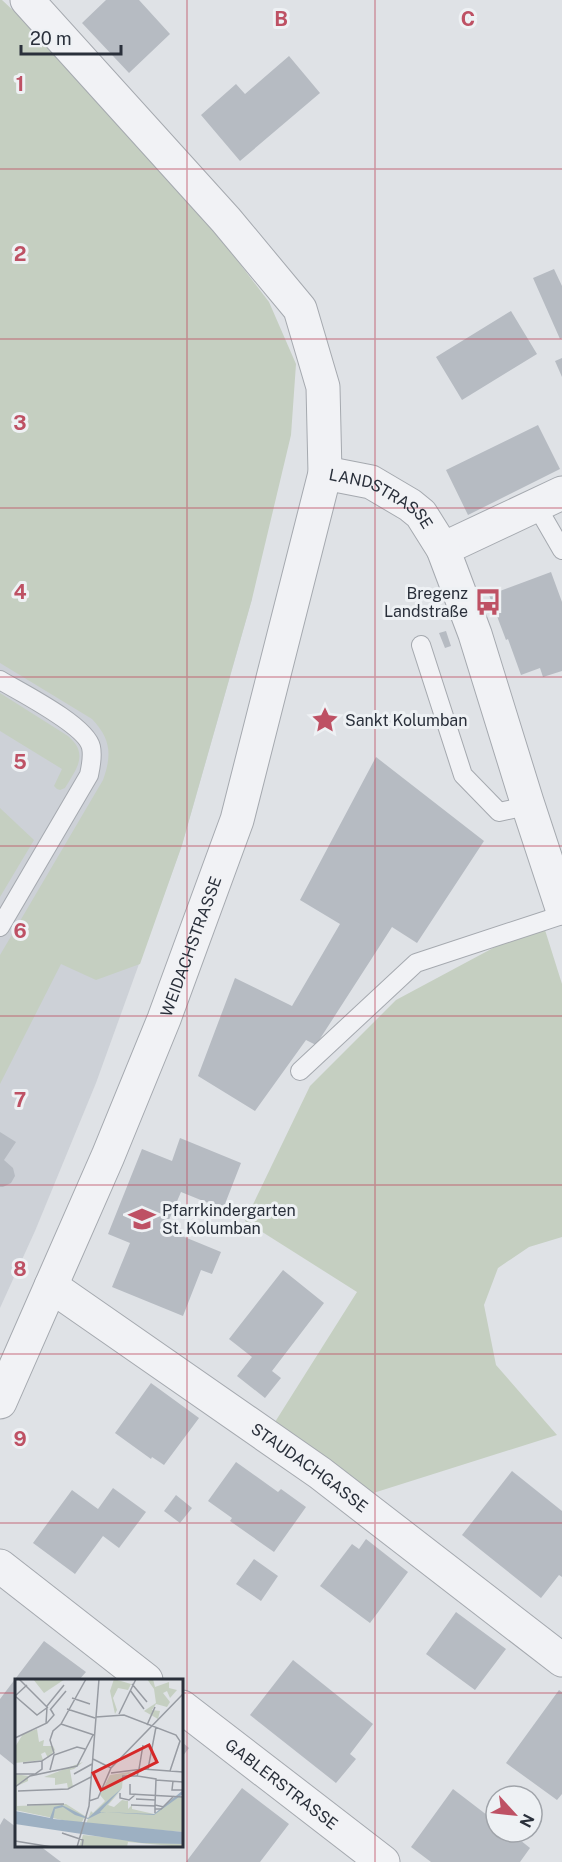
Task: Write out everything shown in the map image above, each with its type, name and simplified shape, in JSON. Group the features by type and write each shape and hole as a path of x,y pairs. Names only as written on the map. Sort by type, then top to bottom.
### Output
{"street":[{"name":"LANDSTRASSE","path":"27,0 226,220 300,309 323,387 325,473 371,482 410,505 420,514 443,549 475,634 562,908"},
{"name":"WEIDACHSTRASSE","path":"0,1402 108,1156 164,1019 237,820 325,473"},
{"path":"443,549 549,499"},
{"name":"STAUDACHGASSE","path":"51,1286 320,1473 562,1660"},
{"path":"0,1566 146,1679"},
{"name":"GABLERSTRASSE","path":"183,1708 382,1862"}],"lane":[{"path":"549,499 562,550"},
{"path":"421,645 463,775 499,812 527,802"},
{"path":"0,680 58,715 84,734 91,745 92,760 89,775 0,927"},
{"path":"300,1071 416,963 562,915"}],"shaded area":[{"path":"0,449 252,599 182,845 96,1083 35,1231 0,1308"}],"green space":[{"path":"0,0 86,79 190,198 269,302 296,364 291,435 252,599 182,845 140,964 96,980 61,964 0,1084 0,955 103,780 108,763 108,748 103,733 92,719 0,663"},
{"path":"0,693 68,736 74,743 78,749 79,761 65,788 60,790 54,786 62,769 0,731"},
{"path":"0,808 34,840 0,897"},
{"path":"545,930 562,984 562,1237 529,1247 498,1268 484,1305 496,1365 557,1435 367,1495 275,1422 357,1292 245,1221 310,1086 396,1000 508,940"}],"building":[{"path":"106,0 139,0 170,34 129,73 82,23"},
{"path":"289,56 320,93 240,161 201,115 236,84 245,94"},
{"path":"554,269 562,286 562,338 560,339 533,278"},
{"path":"511,311 537,354 462,400 436,357"},
{"path":"562,358 562,377 555,361"},
{"path":"538,425 560,469 468,515 446,470"},
{"path":"551,572 562,602 562,671 543,677 540,668 521,675 489,595"},
{"path":"446,631 451,646 445,648 439,633"},
{"path":"376,757 484,841 417,943 392,927 316,1045 306,1040 255,1111 198,1076 235,978 292,1006 340,924 300,900"},
{"path":"0,1132 16,1142 4,1160 13,1168 15,1176 11,1183 3,1187 0,1187"},
{"name":"Pfarrkindergarten St. Kolumban","path":"180,1138 241,1163 223,1209 181,1192 165,1229 221,1252 212,1274 201,1270 183,1316 112,1287 130,1243 108,1234 142,1149 172,1161"},
{"path":"283,1270 324,1303 272,1371 281,1378 265,1398 237,1376 252,1357 229,1339"},
{"path":"151,1383 199,1418 164,1465 152,1457 151,1459 115,1433"},
{"path":"236,1462 278,1492 281,1489 306,1507 274,1552 230,1521 232,1518 208,1501"},
{"path":"512,1471 562,1511 562,1577 559,1575 541,1598 462,1535"},
{"path":"113,1488 146,1512 119,1548 103,1536 75,1574 33,1543 72,1490 98,1509"},
{"path":"176,1495 192,1508 180,1523 164,1511"},
{"path":"366,1539 408,1572 370,1623 320,1586 352,1544 359,1549"},
{"path":"254,1559 278,1576 261,1601 236,1584"},
{"path":"456,1612 506,1649 475,1690 426,1654"},
{"path":"44,1641 86,1672 80,1679 15,1679"},
{"path":"293,1660 373,1724 350,1754 356,1759 336,1783 250,1715"},
{"path":"15,1679 15,1766 0,1754 0,1699"},
{"path":"559,1690 562,1692 562,1794 557,1800 544,1791 544,1784 535,1784 506,1763"},
{"path":"183,1743 189,1748 183,1756"},
{"path":"242,1788 289,1824 260,1862 186,1862"},
{"path":"453,1789 484,1813 484,1844 525,1844 530,1848 520,1862 431,1862 411,1847"},
{"path":"4,1818 15,1826 15,1847 41,1847 61,1862 0,1862 0,1825"}],"place":[{"name":"Bregenz Landstraße","path":"488,602"},
{"name":"Sankt Kolumban","path":"325,720"},
{"name":"Pfarrkindergarten St. Kolumban","path":"142,1219"}]}
